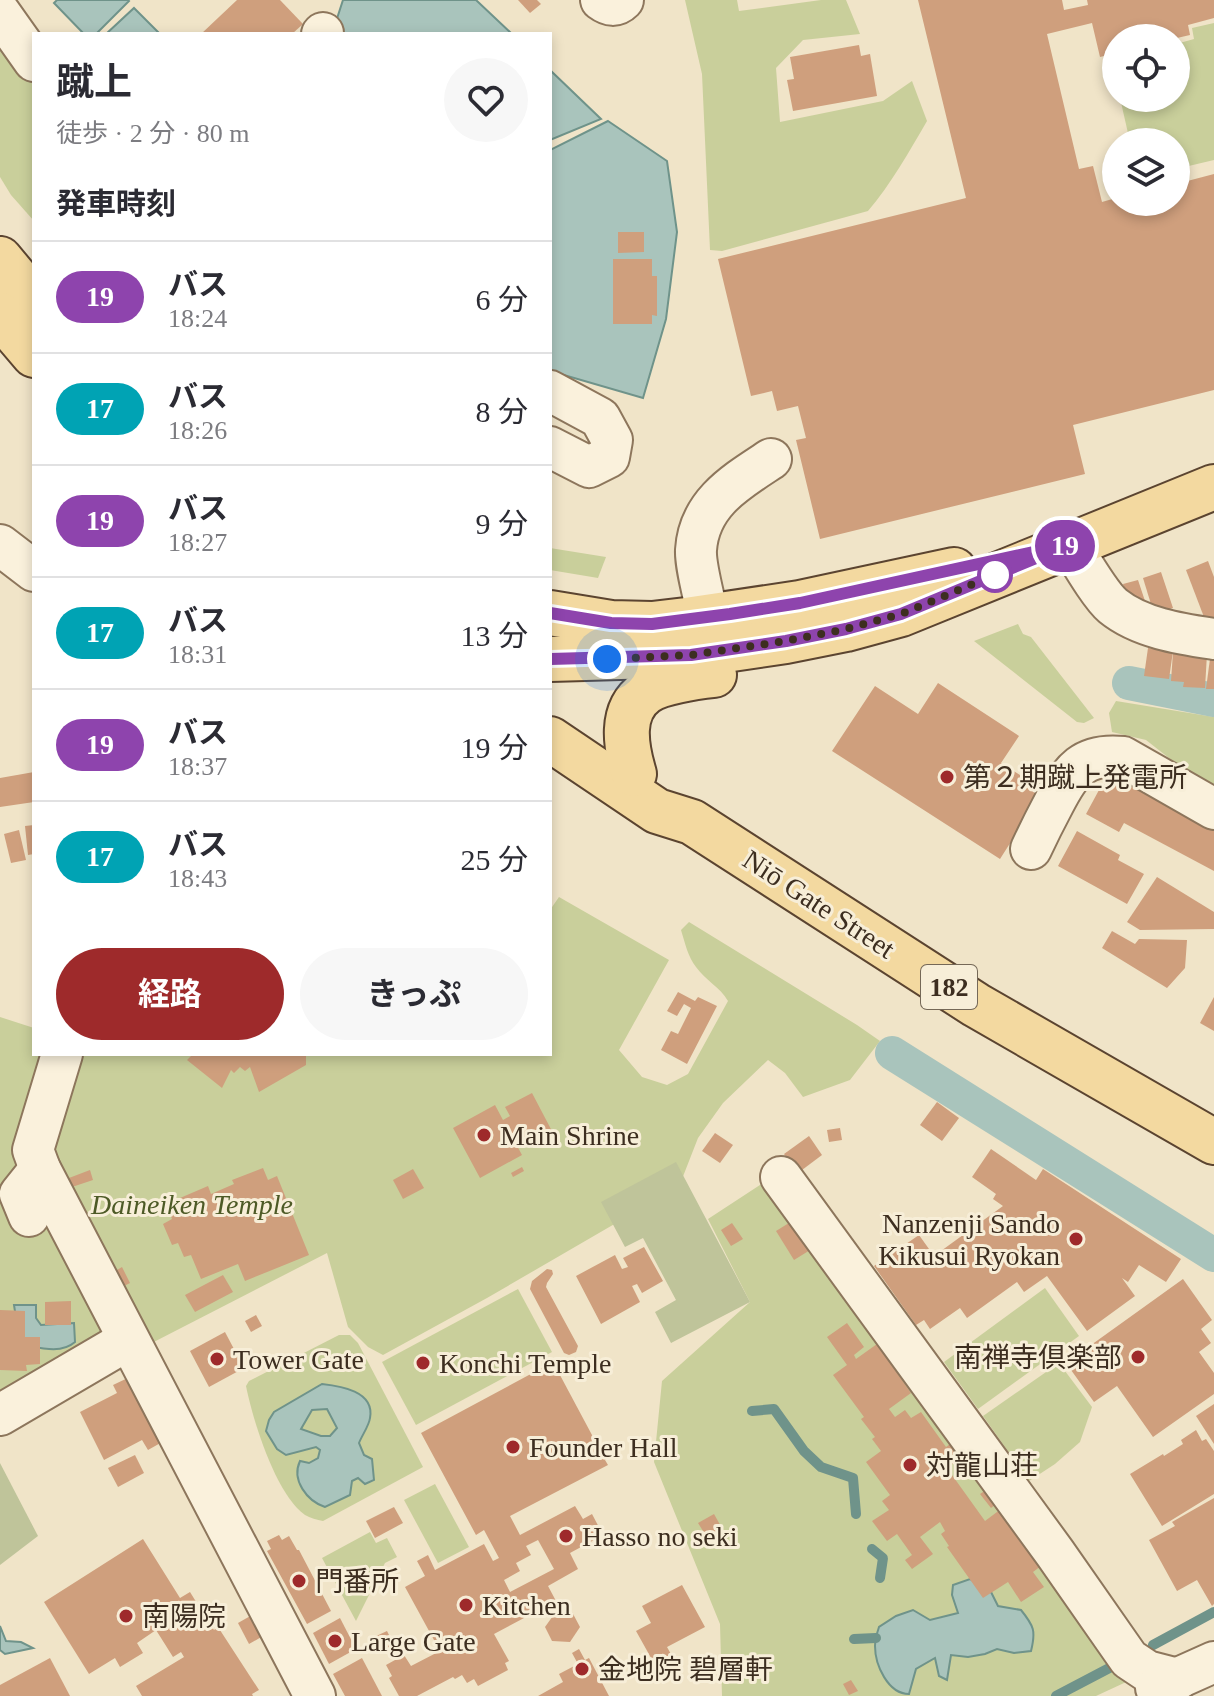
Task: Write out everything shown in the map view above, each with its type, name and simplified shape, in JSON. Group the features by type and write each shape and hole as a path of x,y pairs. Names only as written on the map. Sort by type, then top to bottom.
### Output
{"main road":[{"path":"0,259 32,298"},
{"path":"0,315 32,353"},
{"path":"552,659 691,655 846,629 901,614 1210,483"},
{"path":"552,613 611,623 652,624 708,617 800,603 1070,544"},
{"path":"634,774 626,728 637,700 656,686 798,661 875,638 999,586 1070,544"},
{"name":"182","path":"552,713 667,798 692,822"},
{"name":"Niō Gate Street","path":"552,740 657,811 692,822 976,1005 1214,1142"}],"street":[{"path":"601,0 613,5 623,0"},
{"path":"0,13 32,58"},
{"path":"552,392 600,418 612,440 609,457 589,467 552,448"},
{"path":"708,617 696,552 702,520 729,487 771,459"},
{"path":"1070,544 1111,605 1129,617 1172,633 1214,639"},
{"path":"0,545 32,569"},
{"path":"1031,849 1065,782 1084,762 1096,757 1123,757 1214,809"},
{"path":"61,1056 33,1150 40,1169 315,1696"},
{"path":"29,1216 20,1194 40,1169"},
{"path":"781,1177 1129,1659 1147,1671 1178,1679"},
{"path":"0,1415 128,1340"},
{"path":"1138,1696 1214,1662"}],"green space":[{"path":"685,0 737,0 739,11 821,0 846,0 860,34 803,40 776,68 780,122 883,101 912,81 927,121 892,179 868,211 722,251 710,250 702,74"},
{"path":"1214,23 1214,160 1190,166 1190,128 1127,128 1123,112 1190,112 1192,28"},
{"path":"0,43 32,82 32,219 0,177"},
{"path":"552,548 606,557 598,578 552,570"},
{"path":"1018,624 1094,718 1084,723 1077,722 974,641"},
{"path":"1116,701 1214,717 1214,784 1192,776 1146,740 1112,732 1109,713"},
{"name":"Daineiken Temple","path":"559,897 669,960 619,1050 642,1077 667,1085 688,1074 728,1001 691,959 681,930 689,922 880,1041 850,1080 803,1097 785,1073 768,1060 723,1103 698,1138 682,1179 661,1197 383,1355 368,1347 348,1327 327,1253 146,1346 45,1151 76,1056 552,1056 552,907"},
{"path":"0,1017 32,1027 32,1056 47,1056 26,1139 115,1341 0,1405"},
{"path":"676,1162 750,1302 671,1343 655,1312 676,1300 643,1238 625,1247 601,1202"},
{"path":"763,1183 1137,1677 1096,1696 722,1696 720,1624 654,1462 662,1381 750,1302 708,1219"},
{"path":"1045,1288 1079,1336 978,1409 944,1362"},
{"path":"518,1289 552,1352 416,1425 382,1362"},
{"path":"339,1335 350,1335 358,1343 423,1467 323,1521 305,1515 294,1505 275,1475 260,1437 246,1386 249,1381"},
{"path":"1059,1363 1092,1407 1080,1442 1029,1481 983,1416"},
{"path":"0,1463 38,1536 0,1565"},
{"path":"435,1484 469,1547 438,1563 404,1500"},
{"path":"370,1532 376,1543 387,1538 397,1557 385,1563 356,1621 322,1558"}],"water":[{"path":"57,0 129,1 98,32 82,32 54,3"},
{"path":"343,0 476,0 510,32 333,32"},
{"path":"134,8 158,32 108,32"},
{"path":"552,72 601,119 552,139"},
{"path":"608,121 667,161 677,232 666,319 643,398 552,372 552,149"},
{"path":"14,1305 36,1305 36,1318 41,1325 74,1323 75,1342 56,1349 20,1344"},
{"path":"322,1384 362,1396 370,1409 370,1418 359,1443 364,1455 372,1459 374,1480 365,1484 358,1478 352,1481 350,1495 325,1507 312,1500 302,1489 298,1468 300,1461 309,1463 318,1458 320,1450 316,1447 286,1455 277,1449 266,1431 274,1412","holes":["327,1409 337,1428 330,1436 301,1429 312,1410"]},
{"path":"970,1579 991,1592 998,1606 1021,1610 1033,1629 1031,1651 1014,1653 997,1649 968,1657 951,1655 947,1680 939,1676 935,1658 916,1669 909,1694 895,1689 884,1677 877,1662 875,1644 879,1627 913,1610 930,1620 958,1613 952,1595 953,1585"},
{"path":"0,1626 6,1641 21,1642 33,1648 5,1654 0,1650"}],"building":[{"path":"237,0 280,0 303,24 294,32 203,32"},
{"path":"518,0 537,0 541,4 530,13"},
{"path":"918,0 1062,0 1064,10 1088,5 1087,0 1214,0 1214,18 1190,24 1102,24 1100,57 1092,23 1047,34 1079,169 1093,166 1102,202 1102,216 1190,216 1190,180 1214,174 1214,390 1073,425 1085,474 820,539 796,440 806,438 798,406 777,411 772,391 751,396 718,259 966,198"},
{"path":"859,45 861,56 870,54 877,96 793,111 787,80 794,79 790,57"},
{"path":"618,232 644,232 644,252 618,253"},
{"path":"613,259 652,259 652,276 657,276 657,316 652,315 652,324 613,324"},
{"path":"1208,561 1214,577 1214,622 1207,625 1186,570"},
{"path":"1161,572 1173,608 1154,614 1143,578"},
{"path":"1138,580 1148,610 1128,599 1123,584"},
{"path":"1148,648 1173,651 1169,679 1144,676"},
{"path":"1211,651 1214,651 1214,689 1206,689"},
{"path":"1173,652 1207,654 1205,688 1183,687 1184,682 1171,681"},
{"name":"第２期蹴上発電所","path":"938,683 1019,736 1001,763 1044,790 1000,859 832,751 875,686 918,714"},
{"path":"1112,766 1142,781 1138,789 1214,829 1214,871 1124,823 1119,832 1086,814"},
{"path":"32,772 32,802 0,807 0,778"},
{"path":"32,825 32,854 28,855 25,826"},
{"path":"19,830 26,860 11,863 4,834"},
{"path":"1077,831 1120,855 1118,860 1144,874 1127,904 1058,866"},
{"path":"1157,877 1214,912 1214,929 1140,930 1127,922"},
{"path":"1112,931 1135,944 1139,939 1187,940 1185,968 1167,988 1102,948"},
{"path":"678,992 695,1001 698,997 717,1006 687,1064 661,1050 671,1031 678,1034 691,1008 684,1004 677,1016 667,1011"},
{"path":"1214,997 1214,1031 1200,1023"},
{"path":"191,1056 306,1056 306,1065 259,1092 250,1067 245,1071 240,1067 234,1073 231,1070 222,1088 187,1060"},
{"name":"Main Shrine","path":"532,1093 553,1133 526,1147 521,1138 515,1142 522,1155 480,1178 453,1128 495,1105 503,1120 510,1116 505,1107"},
{"path":"937,1102 959,1118 942,1141 920,1125"},
{"path":"840,1128 842,1140 829,1142 827,1130"},
{"path":"715,1133 733,1145 720,1163 702,1151"},
{"path":"809,1136 822,1155 798,1173 784,1154"},
{"path":"991,1149 1036,1180 1043,1169 1181,1259 1166,1282 1139,1265 1128,1282 1122,1278 1135,1296 1087,1331 1047,1276 1024,1292 1017,1282 967,1318 960,1308 930,1329 924,1320 916,1325 874,1266 919,1235 934,1256 1003,1206 993,1199 996,1194 972,1177"},
{"path":"522,1167 524,1171 513,1177 511,1173"},
{"path":"263,1168 268,1180 277,1176 309,1255 245,1281 238,1264 201,1279 191,1255 184,1257 178,1243 172,1245 163,1224 172,1219 166,1204 208,1186 211,1194 234,1184 232,1180"},
{"path":"413,1169 424,1188 403,1199 393,1180"},
{"path":"90,1170 93,1180 72,1187 69,1178"},
{"path":"797,1218 815,1247 794,1260 776,1231"},
{"path":"732,1223 743,1239 731,1246 721,1230"},
{"path":"644,1247 663,1281 642,1293 637,1284 632,1286 640,1302 601,1324 576,1276 615,1255 622,1269 628,1267 623,1258"},
{"path":"122,1267 130,1283 120,1288 112,1273"},
{"path":"547,1269 552,1270 553,1274 546,1287 578,1346 576,1352 569,1355 564,1353 530,1289 532,1281"},
{"path":"223,1275 233,1292 195,1312 185,1295"},
{"name":"南禅寺倶楽部","path":"1183,1279 1212,1320 1201,1329 1211,1343 1199,1352 1214,1373 1214,1394 1153,1437 1117,1386 1094,1402 1066,1363"},
{"path":"71,1301 71,1325 45,1325 45,1302"},
{"path":"0,1310 25,1311 25,1337 40,1337 40,1364 26,1365 27,1371 0,1370"},
{"path":"256,1315 262,1326 251,1332 245,1321"},
{"name":"対龍山荘","path":"847,1323 864,1347 854,1355 856,1359 877,1344 911,1393 889,1409 895,1417 905,1410 911,1418 921,1412 946,1447 954,1441 974,1469 966,1474 957,1461 947,1468 985,1521 1001,1509 1041,1566 1033,1572 1044,1587 1021,1602 1008,1582 983,1598 947,1547 940,1522 920,1537 933,1554 912,1569 905,1560 912,1555 897,1534 887,1541 872,1521 889,1510 882,1501 890,1495 866,1462 881,1451 861,1419 864,1417 833,1375 847,1365 827,1337"},
{"name":"Tower Gate","path":"225,1332 244,1368 209,1387 190,1351"},
{"path":"553,1362 600,1450 614,1443 619,1452 605,1460 608,1465 510,1516 520,1535 575,1506 583,1519 592,1514 602,1533 570,1553 578,1569 548,1586 556,1601 494,1634 509,1661 505,1663 508,1670 478,1686 474,1679 467,1683 462,1675 417,1696 399,1696 386,1665 404,1655 411,1666 440,1651 405,1587 425,1576 417,1561 428,1555 435,1570 484,1544 493,1561 499,1558 484,1530 476,1535 421,1433","holes":["538,1540 554,1569 510,1592 504,1580 520,1571 516,1563 531,1555 526,1546"]},
{"path":"134,1375 164,1441 148,1450 142,1440 104,1460 80,1412 117,1393 113,1385"},
{"path":"1214,1404 1214,1444 1196,1416"},
{"path":"1196,1430 1202,1441 1206,1439 1214,1451 1214,1494 1162,1526 1130,1474 1183,1444 1181,1440"},
{"path":"135,1455 144,1473 118,1487 108,1468"},
{"path":"989,1488 999,1502 991,1508 980,1494"},
{"path":"1214,1498 1212,1606 1197,1580 1177,1591 1149,1540 1175,1526 1172,1522"},
{"path":"394,1507 403,1523 375,1538 366,1521"},
{"path":"714,1514 723,1530 708,1539 698,1523"},
{"name":"門番所","path":"279,1535 282,1540 289,1536 299,1550 331,1611 307,1624 267,1551 271,1549 267,1541"},
{"name":"南陽院","path":"143,1539 180,1598 190,1592 203,1613 188,1623 192,1628 206,1619 214,1630 218,1627 259,1690 253,1696 142,1696 136,1686 184,1657 181,1652 173,1657 156,1630 137,1643 143,1653 120,1667 115,1658 89,1674 44,1602"},
{"path":"682,1585 705,1627 667,1647 672,1656 655,1665 636,1631 651,1623 642,1606"},
{"path":"259,1611 270,1632 249,1644 238,1623"},
{"path":"572,1612 580,1627 570,1642 552,1641 545,1627 555,1613"},
{"name":"Large Gate","path":"340,1618 356,1649 329,1664 313,1633"},
{"path":"387,1631 395,1647 380,1654 372,1638"},
{"name":"金地院 碧層軒","path":"579,1649 585,1660 589,1658 609,1696 538,1696 563,1682 559,1674 578,1664 572,1653"},
{"path":"50,1658 70,1696 0,1696 0,1685"},
{"path":"362,1658 382,1696 345,1696 333,1674"},
{"path":"851,1680 858,1691 849,1695 843,1684"}],"waterway":[{"path":"1129,683 1214,700"},
{"path":"892,1053 1214,1255"},
{"path":"752,1411 774,1409 804,1451 821,1467 853,1478 856,1514"},
{"path":"872,1549 883,1558 880,1578"},
{"path":"1153,1645 1214,1612"},
{"path":"854,1639 876,1638"},
{"path":"1056,1696 1117,1664"}],"bus line":[{"name":"19","path":"552,613 611,623 652,624 730,614 893,584 1070,544 901,614 846,629 691,655 552,659"}],"place":[{"name":"第２期蹴上発電所","path":"947,777"},
{"name":"Main Shrine","path":"484,1135"},
{"name":"Nanzenji Sando Kikusui Ryokan","path":"1076,1239"},
{"name":"南禅寺倶楽部","path":"1138,1357"},
{"name":"Tower Gate","path":"217,1359"},
{"name":"Konchi Temple","path":"423,1363"},
{"name":"Founder Hall","path":"513,1447"},
{"name":"対龍山荘","path":"910,1465"},
{"name":"Hasso no seki","path":"566,1536"},
{"name":"門番所","path":"299,1581"},
{"name":"Kitchen","path":"466,1605"},
{"name":"南陽院","path":"126,1616"},
{"name":"Large Gate","path":"335,1641"},
{"name":"金地院 碧層軒","path":"582,1669"}],"route":[{"path":"607,659 691,655 846,629 901,614 995,575"}]}
